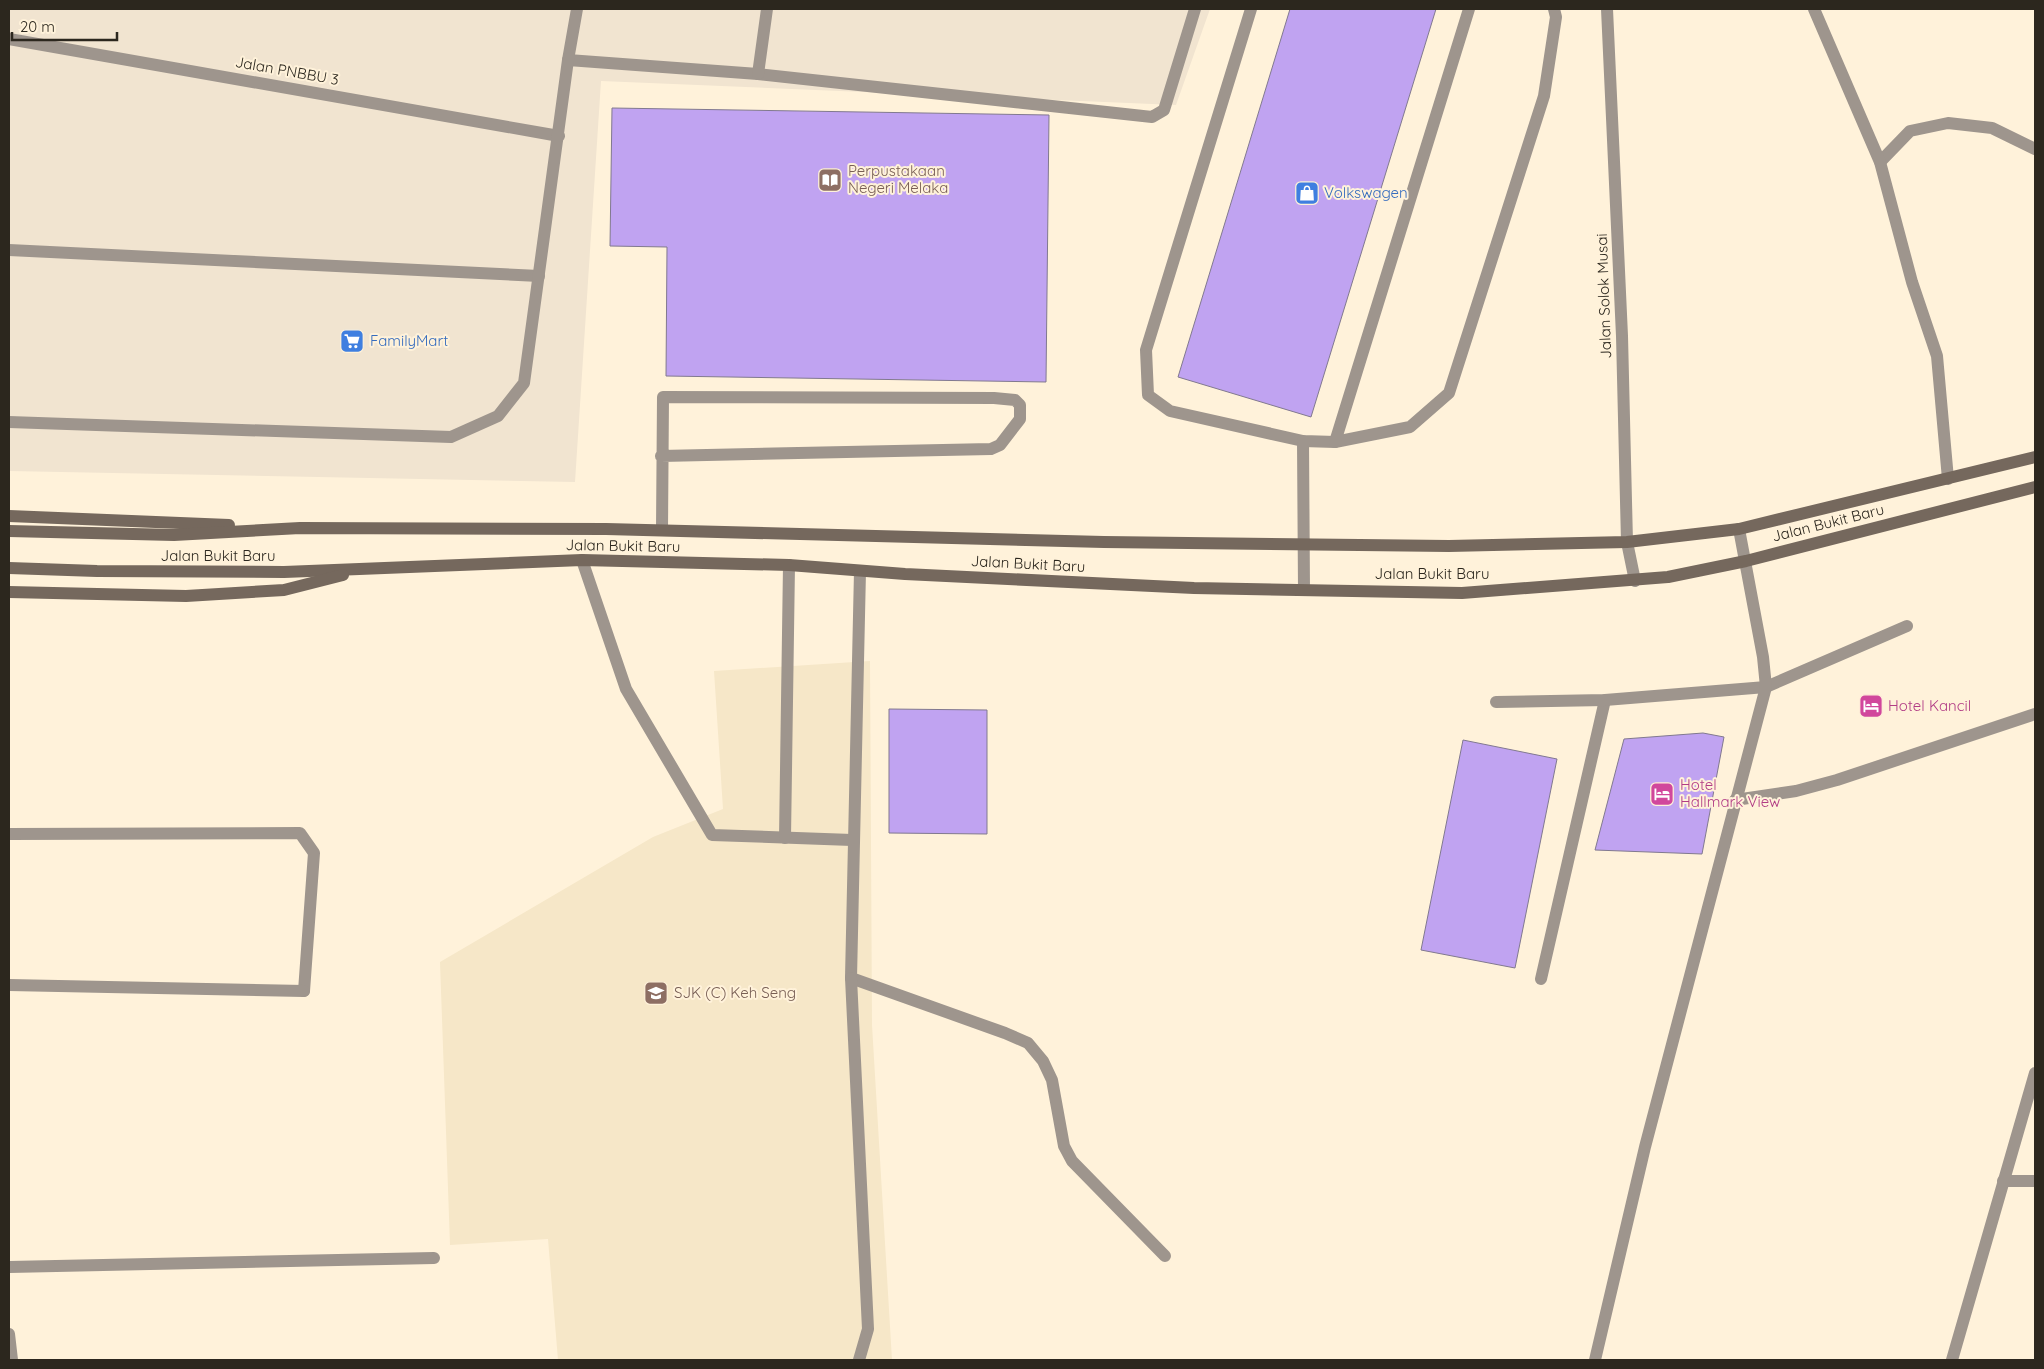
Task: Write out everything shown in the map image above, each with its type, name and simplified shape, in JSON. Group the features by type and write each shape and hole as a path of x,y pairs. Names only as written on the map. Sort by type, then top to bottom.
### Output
{"main road":[{"name":"Jalan Bukit Baru","path":"9,531 174,535 300,528 662,530 947,540 1449,546 1627,542 1739,529 2035,457"},
{"name":"Jalan Bukit Baru","path":"9,568 96,571 284,572 582,560 789,566 1194,588 1462,593 1668,577 1746,561 2035,487"},
{"path":"9,516 300,528"},
{"path":"9,592 186,596 284,590 372,568"}],"street":[{"path":"9,422 451,437 498,416 524,383 568,60 577,9"},
{"path":"758,74 767,9"},
{"path":"568,60 758,74 1152,117 1164,110 1195,9"},
{"path":"1251,9 1146,350 1148,395 1170,411 1303,441 1335,442 1410,427 1449,394 1544,96 1556,17 1554,9"},
{"path":"1335,442 1469,9"},
{"name":"Jalan Solok Musai","path":"1607,9 1622,336 1627,542 1635,581"},
{"path":"1814,9 1880,162 1912,282 1937,356 1948,479"},
{"name":"Jalan PNBBU 3","path":"9,38 559,136"},
{"path":"1880,162 1910,131 1948,123 1992,128 2035,148"},
{"path":"9,250 539,276"},
{"path":"662,456 991,449 1000,446 1020,419 1020,405 1014,400 994,398 663,397 662,456 662,530"},
{"path":"1303,441 1304,590"},
{"path":"1595,1360 1645,1147 1766,686 1739,529"},
{"path":"582,560 626,689 712,835 852,840"},
{"path":"785,838 789,566"},
{"path":"859,1360 868,1329 851,978 852,840 860,571"},
{"path":"1496,702 1605,700 1766,686 1907,626"},
{"path":"1541,979 1605,700"},
{"path":"1735,800 1796,791 1837,780 2035,714"},
{"path":"9,834 300,833 314,853 304,990 9,985"},
{"path":"851,978 1005,1032 1028,1043 1042,1061 1052,1080 1064,1146 1072,1162 1165,1256"},
{"path":"1952,1360 2035,1073"},
{"path":"2003,1181 2035,1181"},
{"path":"9,1267 434,1258"},
{"path":"9,1334 12,1360"}],"shaded area":[{"path":"9,9 1210,9 1176,105 601,81 575,482 9,471"},
{"name":"SJK (C) Keh Seng","path":"870,661 872,1025 892,1360 558,1360 548,1239 450,1245 440,962 653,837 723,809 714,671"}],"building":[{"name":"Volkswagen","path":"1290,9 1436,9 1311,417 1178,377"},
{"name":"Perpustakaan Negeri Melaka","path":"612,108 1049,115 1046,382 666,376 667,247 610,246"},
{"path":"889,709 987,710 987,834 889,833"},
{"name":"Hotel Hallmark View","path":"1703,733 1724,737 1702,854 1595,850 1624,739"},
{"path":"1463,740 1557,759 1515,968 1421,950"}],"place":[{"name":"Perpustakaan Negeri Melaka","path":"830,180"},
{"name":"Volkswagen","path":"1307,193"},
{"name":"FamilyMart","path":"352,341"},
{"name":"Hotel Kancil","path":"1871,706"},
{"name":"Hotel Hallmark View","path":"1662,794"},
{"name":"SJK (C) Keh Seng","path":"656,993"}]}
